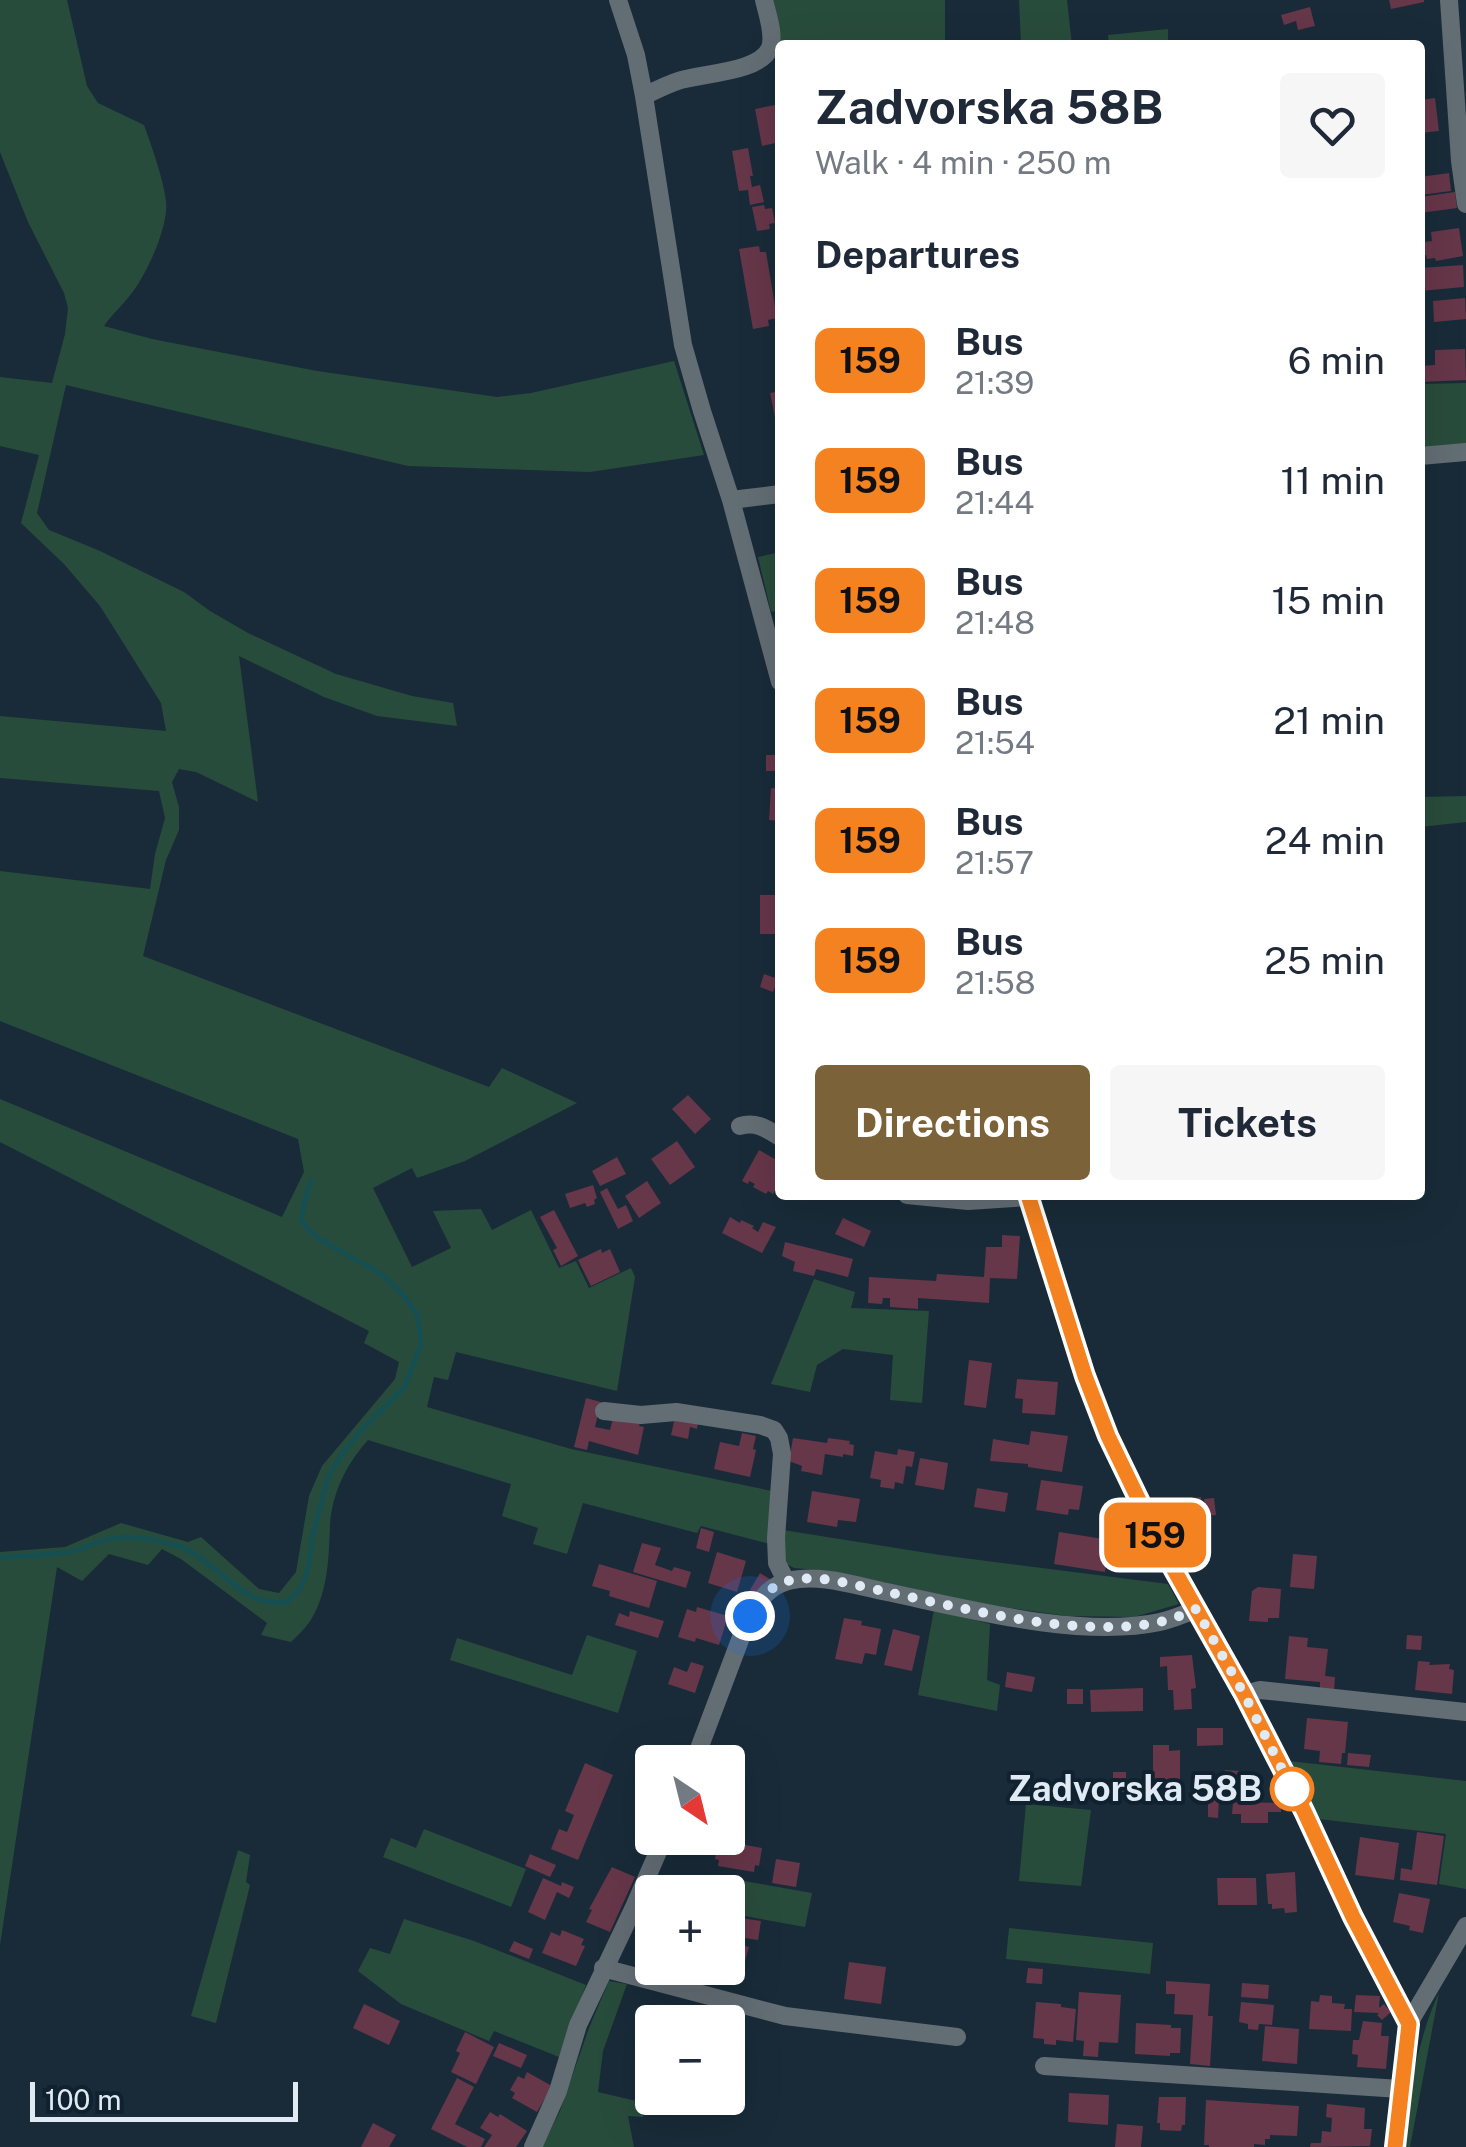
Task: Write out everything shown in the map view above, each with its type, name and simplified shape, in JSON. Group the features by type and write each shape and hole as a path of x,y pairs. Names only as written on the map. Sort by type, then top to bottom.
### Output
{"street":[{"path":"618,0 644,96 684,345 775,664"},
{"path":"644,96 682,79 734,69 762,58 771,40 764,0"},
{"path":"1448,0 1466,204"},
{"path":"1425,456 1466,452"},
{"path":"730,500 775,495"},
{"path":"740,1126 758,1125 775,1134"},
{"path":"1030,1200 1085,1376 1108,1436 1164,1552 1304,1811 1409,2024"},
{"path":"604,1410 641,1415 676,1412 760,1424 774,1430 782,1454 776,1563 786,1581"},
{"path":"701,1745 750,1616 764,1594 786,1581 830,1581 985,1613 1073,1626 1142,1625 1196,1609"},
{"path":"1244,1694 1260,1690 1466,1712"},
{"path":"533,2147 558,2092 578,2024 657,1855"},
{"path":"1395,2147 1409,2024 1466,1926"},
{"path":"604,1968 785,2016 957,2037"},
{"path":"1044,2066 1400,2090"}],"green space":[{"path":"0,0 67,0 87,86 98,103 144,125 157,163 166,201 161,235 140,282 104,326 317,371 497,397 674,361 704,455 590,472 408,466 66,385 37,513 49,530 184,592 248,633 336,674 412,696 453,703 457,726 377,716 324,697 239,656 258,802 196,772 179,769 172,782 179,807 179,830 166,860 143,956 489,1087 502,1068 577,1103 465,1161 417,1178 412,1168 373,1188 412,1267 451,1248 433,1211 481,1209 492,1230 531,1210 559,1268 576,1261 589,1288 631,1268 635,1277 617,1391 456,1352 448,1380 434,1377 427,1407 571,1449 772,1491 770,1544 701,1526 697,1533 583,1503 567,1554 533,1544 538,1528 502,1516 511,1484 368,1440 353,1458 337,1490 327,1573 317,1608 308,1625 291,1642 261,1635 267,1623 162,1549 148,1565 109,1554 82,1581 57,1567 0,1945 0,1552 65,1547 121,1523 188,1542 201,1537 259,1589 279,1593 296,1572 309,1496 322,1466 395,1379 399,1362 364,1343 369,1331 0,1142 0,1099 282,1217 304,1172 298,1139 0,1021 0,871 150,889 165,818 159,791 0,778 0,716 166,731 161,703 100,606 21,523 39,455 0,446 0,377 52,383 68,308 0,152"},
{"path":"770,0 945,0 945,40 777,40"},
{"path":"1019,0 1067,0 1071,40 1021,40"},
{"path":"1168,29 1168,40 1108,40 1108,35"},
{"path":"1466,383 1466,447 1425,451 1425,384"},
{"path":"775,553 775,611 771,612 758,557"},
{"path":"1466,796 1466,822 1425,826 1425,797"},
{"path":"814,1279 855,1292 851,1308 929,1311 922,1403 890,1400 893,1355 843,1349 817,1365 810,1392 771,1384"},
{"path":"783,1530 1168,1584 1179,1604 1134,1617 1067,1616 982,1604 831,1571 794,1568 785,1563"},
{"path":"934,1610 990,1624 987,1680 1000,1685 997,1711 918,1695"},
{"path":"587,1635 637,1651 618,1713 450,1660 457,1638 572,1675"},
{"path":"1289,1761 1466,1781 1466,1889 1439,1884 1446,1834 1319,1819"},
{"path":"1026,1804 1091,1810 1081,1886 1019,1881"},
{"path":"424,1829 526,1869 511,1907 383,1857 391,1838 416,1848"},
{"path":"238,1850 250,1855 246,1882 250,1885 216,2023 191,2016"},
{"path":"745,1881 812,1893 805,1927 745,1916"},
{"path":"404,1919 474,1941 586,1985 559,2057 494,2031 489,2041 401,2004 358,1971 370,1948 390,1954"},
{"path":"1009,1928 1153,1943 1150,1974 1006,1959"},
{"path":"609,1981 627,1984 603,2051 598,2092 635,2101 635,2115 643,2115 628,2116 634,2147 542,2147 560,2111"},
{"path":"1439,1993 1410,2147 1401,2147 1415,2068"}],"building":[{"path":"1389,0 1424,0 1424,2 1391,9"},
{"path":"1310,7 1315,26 1298,30 1296,21 1284,25 1281,15"},
{"path":"1435,98 1439,131 1425,132 1425,99"},
{"path":"775,105 775,143 762,146 755,109"},
{"path":"748,148 752,187 760,185 764,202 750,205 748,190 739,191 732,151"},
{"path":"1449,173 1451,191 1425,194 1425,176"},
{"path":"1455,192 1457,208 1425,212 1425,196"},
{"path":"764,205 765,209 772,208 775,223 769,224 770,229 757,231 752,207"},
{"path":"1459,228 1463,256 1427,259 1425,242 1432,241 1431,232"},
{"path":"759,246 760,252 766,252 775,306 775,318 768,320 769,326 753,329 739,249"},
{"path":"1463,265 1464,287 1425,291 1425,268"},
{"path":"1465,298 1466,319 1434,322 1433,301"},
{"path":"1465,349 1466,380 1425,382 1425,366 1435,365 1435,350"},
{"path":"775,392 775,417 770,393"},
{"path":"766,755 775,755 775,771 766,771"},
{"path":"771,788 775,788 775,821 769,820"},
{"path":"760,895 775,895 775,934 760,934"},
{"path":"764,974 775,978 773,992 760,987"},
{"path":"688,1095 711,1119 695,1134 672,1109"},
{"path":"677,1141 695,1167 670,1185 651,1159"},
{"path":"759,1150 775,1159 773,1194 742,1181"},
{"path":"617,1157 626,1174 600,1186 592,1171"},
{"path":"647,1181 661,1203 639,1218 625,1196"},
{"path":"593,1185 595,1204 570,1208 565,1194"},
{"path":"607,1188 618,1209 626,1205 633,1221 618,1229 600,1192"},
{"path":"554,1210 578,1256 561,1266 553,1250 557,1248 540,1217"},
{"path":"730,1217 754,1226 758,1232 763,1222 776,1227 762,1253 722,1233"},
{"path":"843,1218 871,1231 864,1247 835,1234"},
{"path":"1002,1235 1020,1236 1017,1279 990,1278 989,1303 918,1298 918,1309 890,1307 890,1298 883,1298 882,1304 868,1303 869,1277 936,1281 937,1274 984,1277 986,1247 1002,1247"},
{"path":"785,1242 853,1259 848,1277 816,1269 814,1276 793,1271 795,1262 782,1256"},
{"path":"601,1249 602,1253 610,1249 620,1272 591,1286 578,1260"},
{"path":"969,1360 992,1363 986,1408 964,1405"},
{"path":"1017,1379 1058,1382 1055,1415 1022,1413 1023,1399 1015,1398"},
{"path":"586,1398 601,1402 595,1427 610,1430 613,1418 644,1427 638,1455 589,1441 587,1450 574,1447"},
{"path":"675,1417 698,1422 697,1429 690,1427 688,1439 671,1435"},
{"path":"1031,1431 1068,1436 1062,1472 990,1461 993,1439 1029,1445"},
{"path":"742,1433 756,1436 750,1477 714,1469 720,1442 739,1446"},
{"path":"793,1438 827,1443 828,1438 850,1441 854,1445 853,1456 825,1454 822,1475 801,1471 802,1466 789,1461"},
{"path":"898,1449 915,1452 912,1467 906,1466 903,1484 895,1482 894,1489 880,1487 881,1480 870,1478 875,1451 897,1455"},
{"path":"920,1458 948,1463 944,1490 915,1485"},
{"path":"1041,1480 1083,1486 1079,1510 1069,1509 1068,1515 1036,1510"},
{"path":"977,1488 1008,1493 1005,1512 974,1507"},
{"path":"812,1491 860,1499 856,1522 838,1520 837,1527 807,1522"},
{"path":"1201,1497 1206,1532 1189,1535 1185,1499"},
{"path":"1214,1498 1216,1515 1206,1516 1204,1499"},
{"path":"701,1528 714,1532 709,1552 696,1548"},
{"path":"1059,1532 1110,1540 1105,1572 1054,1564"},
{"path":"642,1543 661,1548 655,1565 691,1572 686,1588 633,1572"},
{"path":"717,1552 746,1561 737,1592 708,1583"},
{"path":"1293,1554 1317,1556 1314,1589 1290,1587"},
{"path":"599,1564 657,1581 649,1608 609,1596 610,1591 592,1586"},
{"path":"760,1573 770,1579 757,1595 750,1590"},
{"path":"1258,1587 1281,1589 1279,1618 1249,1621 1252,1591"},
{"path":"697,1607 728,1616 719,1645 678,1637 687,1609 696,1612"},
{"path":"630,1611 664,1621 658,1638 615,1625 619,1613 629,1617"},
{"path":"844,1618 881,1629 876,1655 865,1653 862,1664 835,1659"},
{"path":"893,1629 920,1636 912,1671 884,1665"},
{"path":"1407,1635 1422,1636 1421,1650 1406,1649"},
{"path":"1289,1636 1308,1638 1307,1647 1328,1649 1325,1676 1335,1677 1334,1691 1320,1689 1320,1682 1285,1679"},
{"path":"1192,1655 1196,1688 1191,1689 1192,1709 1174,1710 1167,1666 1160,1667 1160,1657"},
{"path":"1418,1661 1450,1664 1449,1669 1454,1670 1452,1694 1415,1690"},
{"path":"691,1662 704,1666 695,1693 668,1684 674,1667 687,1672"},
{"path":"1007,1672 1035,1677 1032,1692 1005,1687"},
{"path":"1143,1688 1143,1711 1091,1712 1090,1690"},
{"path":"1067,1689 1083,1689 1083,1704 1067,1704"},
{"path":"1307,1718 1348,1722 1341,1764 1319,1762 1320,1751 1304,1749"},
{"path":"1197,1728 1223,1728 1223,1745 1197,1746"},
{"path":"1153,1745 1180,1750 1180,1781 1174,1780 1174,1785 1153,1780"},
{"path":"1348,1753 1371,1755 1369,1767 1347,1765"},
{"path":"585,1763 613,1775 578,1860 551,1849 559,1829 567,1832 574,1815 565,1811"},
{"path":"1225,1770 1260,1776 1259,1799 1225,1799"},
{"path":"1113,1772 1126,1772 1126,1792 1113,1792"},
{"path":"1208,1777 1220,1777 1218,1818 1208,1817"},
{"path":"1233,1802 1281,1803 1281,1812 1268,1812 1268,1823 1241,1823 1241,1814 1232,1814"},
{"path":"1417,1832 1444,1836 1437,1885 1400,1880 1401,1868 1412,1870"},
{"path":"1360,1837 1399,1843 1394,1880 1355,1875"},
{"path":"745,1845 762,1848 754,1872 718,1866 719,1860 716,1855 745,1855"},
{"path":"530,1854 556,1865 550,1877 525,1866"},
{"path":"776,1859 800,1863 796,1887 772,1883"},
{"path":"612,1867 635,1877 610,1932 586,1922 592,1910 589,1909"},
{"path":"1295,1872 1297,1912 1272,1909 1272,1904 1268,1904 1266,1874"},
{"path":"543,1878 574,1887 569,1898 557,1892 545,1920 528,1912"},
{"path":"1217,1878 1256,1878 1257,1905 1218,1905"},
{"path":"1399,1893 1430,1899 1423,1933 1393,1922"},
{"path":"745,1919 761,1921 758,1940 745,1938"},
{"path":"562,1930 584,1939 576,1966 542,1953 551,1932 560,1936"},
{"path":"514,1941 533,1949 529,1959 509,1951"},
{"path":"849,1962 886,1967 881,2004 844,1999"},
{"path":"1028,1968 1043,1969 1042,1984 1026,1983"},
{"path":"1166,1981 1210,1984 1210,2066 1190,2064 1193,2015 1174,2014 1175,1994 1166,1994"},
{"path":"1242,1983 1269,1985 1268,1999 1241,1997"},
{"path":"1079,1992 1121,1995 1118,2043 1099,2042 1098,2057 1083,2056 1084,2041 1076,2040"},
{"path":"1320,1995 1332,1996 1332,2003 1352,2009 1351,2031 1309,2029 1311,2001 1319,2002"},
{"path":"1356,1995 1380,1996 1379,2008 1384,2004 1391,2012 1382,2020 1379,2013 1354,2012"},
{"path":"1036,2002 1076,2009 1073,2042 1056,2040 1056,2045 1044,2044 1044,2039 1033,2038"},
{"path":"1241,2002 1274,2005 1272,2025 1259,2024 1258,2030 1248,2029 1248,2024 1239,2022"},
{"path":"364,2004 400,2021 389,2045 353,2028"},
{"path":"1363,2021 1382,2023 1381,2036 1389,2036 1386,2069 1357,2067 1358,2055 1352,2054 1353,2040 1359,2040"},
{"path":"1136,2023 1181,2028 1180,2053 1135,2054"},
{"path":"1265,2026 1299,2029 1297,2064 1262,2061"},
{"path":"465,2032 494,2047 476,2084 451,2072"},
{"path":"499,2043 527,2055 521,2068 493,2056"},
{"path":"527,2072 552,2086 537,2112 512,2098 515,2093 510,2090 518,2076 524,2079"},
{"path":"457,2078 474,2087 455,2124 485,2139 481,2147 467,2147 431,2129"},
{"path":"1069,2093 1109,2095 1108,2125 1068,2122"},
{"path":"1159,2097 1186,2097 1185,2125 1181,2131 1160,2130"},
{"path":"1206,2100 1299,2106 1297,2136 1270,2135 1265,2145 1254,2147 1209,2147 1204,2145"},
{"path":"1327,2104 1365,2108 1364,2129 1372,2129 1370,2146 1310,2147 1311,2143 1321,2143 1322,2131 1331,2132"},
{"path":"490,2112 527,2131 516,2147 484,2147 492,2135 480,2128"},
{"path":"373,2123 396,2135 389,2147 361,2147"},
{"path":"1117,2124 1143,2126 1141,2147 1115,2147"}],"waterway":[{"path":"0,1558 60,1553 117,1538 136,1538 175,1545 190,1552 256,1598 288,1602 301,1588 328,1477 365,1426 404,1388 421,1345 418,1316 401,1292 381,1274 316,1237 301,1221 311,1181"}],"bus line":[{"name":"159","path":"1030,1200 1108,1436 1164,1552 1304,1811 1409,2024 1395,2147"}],"place":[{"name":"Zadvorska 58B","path":"1292,1789"}],"route":[{"path":"750,1616 772,1588 804,1579 1073,1626 1142,1625 1196,1609 1292,1789"}]}
